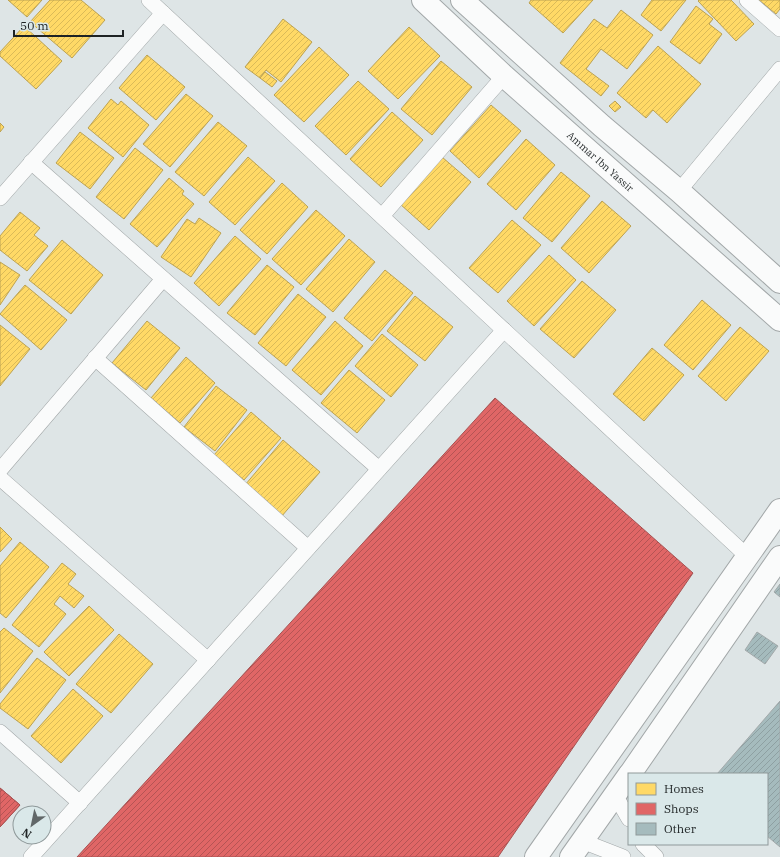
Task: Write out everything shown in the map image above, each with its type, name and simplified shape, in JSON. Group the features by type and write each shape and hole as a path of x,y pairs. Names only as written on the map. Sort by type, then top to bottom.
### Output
{"street":[{"path":"149,0 748,557"},
{"name":"Ammar Ibn Yassir","path":"423,0 504,76 780,320"},
{"path":"462,0 602,126 679,191 780,282"},
{"path":"747,0 780,29"},
{"path":"0,198 163,13"},
{"path":"679,191 780,69"},
{"path":"382,216 504,76"},
{"path":"31,162 379,469"},
{"path":"0,470 163,279"},
{"path":"31,857 504,330"},
{"path":"96,358 308,548"},
{"path":"0,478 208,660"},
{"path":"536,857 780,510"},
{"path":"630,773 780,557"},
{"path":"0,732 80,803"},
{"path":"623,857 576,849 628,776"},
{"path":"615,795 628,817"},
{"path":"644,845 656,857"}],"building: Homes":[{"path":"8,0 42,0 27,17"},
{"path":"50,0 81,0 105,20 72,58 30,22"},
{"path":"531,0 593,0 563,33 529,3"},
{"path":"652,0 686,0 661,31 641,15"},
{"path":"731,0 754,24 736,41 698,1"},
{"path":"759,0 780,0 780,9 776,14"},
{"path":"696,6 713,19 709,24 722,34 700,64 670,42"},
{"path":"621,10 653,35 627,69 601,49 586,69 609,86 601,96 560,63 594,19 607,28"},
{"path":"283,19 312,42 281,82 266,70 260,78 245,67"},
{"path":"24,26 62,61 36,89 0,56 0,52"},
{"path":"409,27 440,56 398,99 368,71"},
{"path":"658,46 701,84 667,123 653,110 646,118 617,93"},
{"path":"319,47 349,75 304,122 274,95"},
{"path":"147,55 185,87 156,120 119,88"},
{"path":"441,61 472,87 432,135 401,109"},
{"path":"265,72 277,81 272,87 260,78"},
{"path":"358,81 389,109 346,155 315,126"},
{"path":"186,94 213,116 170,167 143,144"},
{"path":"111,99 118,105 121,101 149,125 123,157 88,128"},
{"path":"615,101 621,107 615,112 609,106"},
{"path":"491,105 521,131 479,178 450,151"},
{"path":"392,112 423,140 381,187 350,159"},
{"path":"218,122 247,146 204,196 175,172"},
{"path":"0,123 4,127 0,132"},
{"path":"80,132 114,158 90,189 56,163"},
{"path":"526,139 555,165 516,210 487,184"},
{"path":"135,148 163,170 124,219 96,197"},
{"path":"248,157 275,181 235,225 209,202"},
{"path":"442,157 471,182 429,230 400,204"},
{"path":"561,172 590,196 552,242 523,218"},
{"path":"169,178 184,191 182,194 194,204 157,247 130,224"},
{"path":"282,183 308,207 267,254 240,230"},
{"path":"602,201 631,226 589,273 561,248"},
{"path":"316,210 345,236 301,285 272,259"},
{"path":"20,212 40,228 34,235 48,246 27,271 0,250 0,236"},
{"path":"199,218 221,233 191,277 161,257 187,219 195,224"},
{"path":"512,220 541,245 498,293 469,268"},
{"path":"235,236 261,259 219,306 194,283"},
{"path":"349,239 375,262 333,312 306,289"},
{"path":"62,240 103,275 71,314 29,280"},
{"path":"549,255 576,280 534,326 507,301"},
{"path":"0,262 20,275 0,305"},
{"path":"267,265 294,287 255,335 227,313"},
{"path":"385,270 413,293 372,341 344,318"},
{"path":"582,281 616,310 574,358 540,329"},
{"path":"25,285 67,320 41,350 0,314"},
{"path":"298,294 326,317 286,366 258,343"},
{"path":"415,296 453,327 425,361 387,331"},
{"path":"702,300 731,325 693,370 664,345"},
{"path":"147,321 180,348 146,390 112,363"},
{"path":"335,321 363,346 321,395 292,370"},
{"path":"0,325 30,349 0,386"},
{"path":"740,327 769,351 726,401 698,376"},
{"path":"382,334 418,365 391,397 355,366"},
{"path":"652,348 684,375 644,421 613,394"},
{"path":"186,357 215,383 180,423 151,398"},
{"path":"349,370 385,400 357,433 321,403"},
{"path":"216,386 247,410 215,451 184,427"},
{"path":"251,412 281,438 244,480 214,455"},
{"path":"283,440 320,472 281,517 245,485"},
{"path":"0,527 12,539 0,552"},
{"path":"20,542 49,567 6,618 0,613 0,566"},
{"path":"62,563 76,574 68,584 84,596 74,608 60,596 54,604 66,614 39,647 12,625"},
{"path":"89,606 114,630 69,676 44,652"},
{"path":"4,628 33,651 0,693 0,632"},
{"path":"119,634 153,664 111,713 76,684"},
{"path":"37,658 66,680 28,729 0,708 0,704"},
{"path":"73,689 103,716 61,763 31,736"}],"building: Shops":[{"path":"495,398 693,573 498,857 77,857"},
{"path":"0,788 20,805 12,805 12,814 0,827"},
{"path":"0,788 20,805 12,805 12,814 0,827"}],"building: Other":[{"path":"780,584 780,597 774,592"},
{"path":"757,632 778,646 765,664 745,650"},
{"path":"780,701 780,847 768,837 768,773 718,773"}]}
